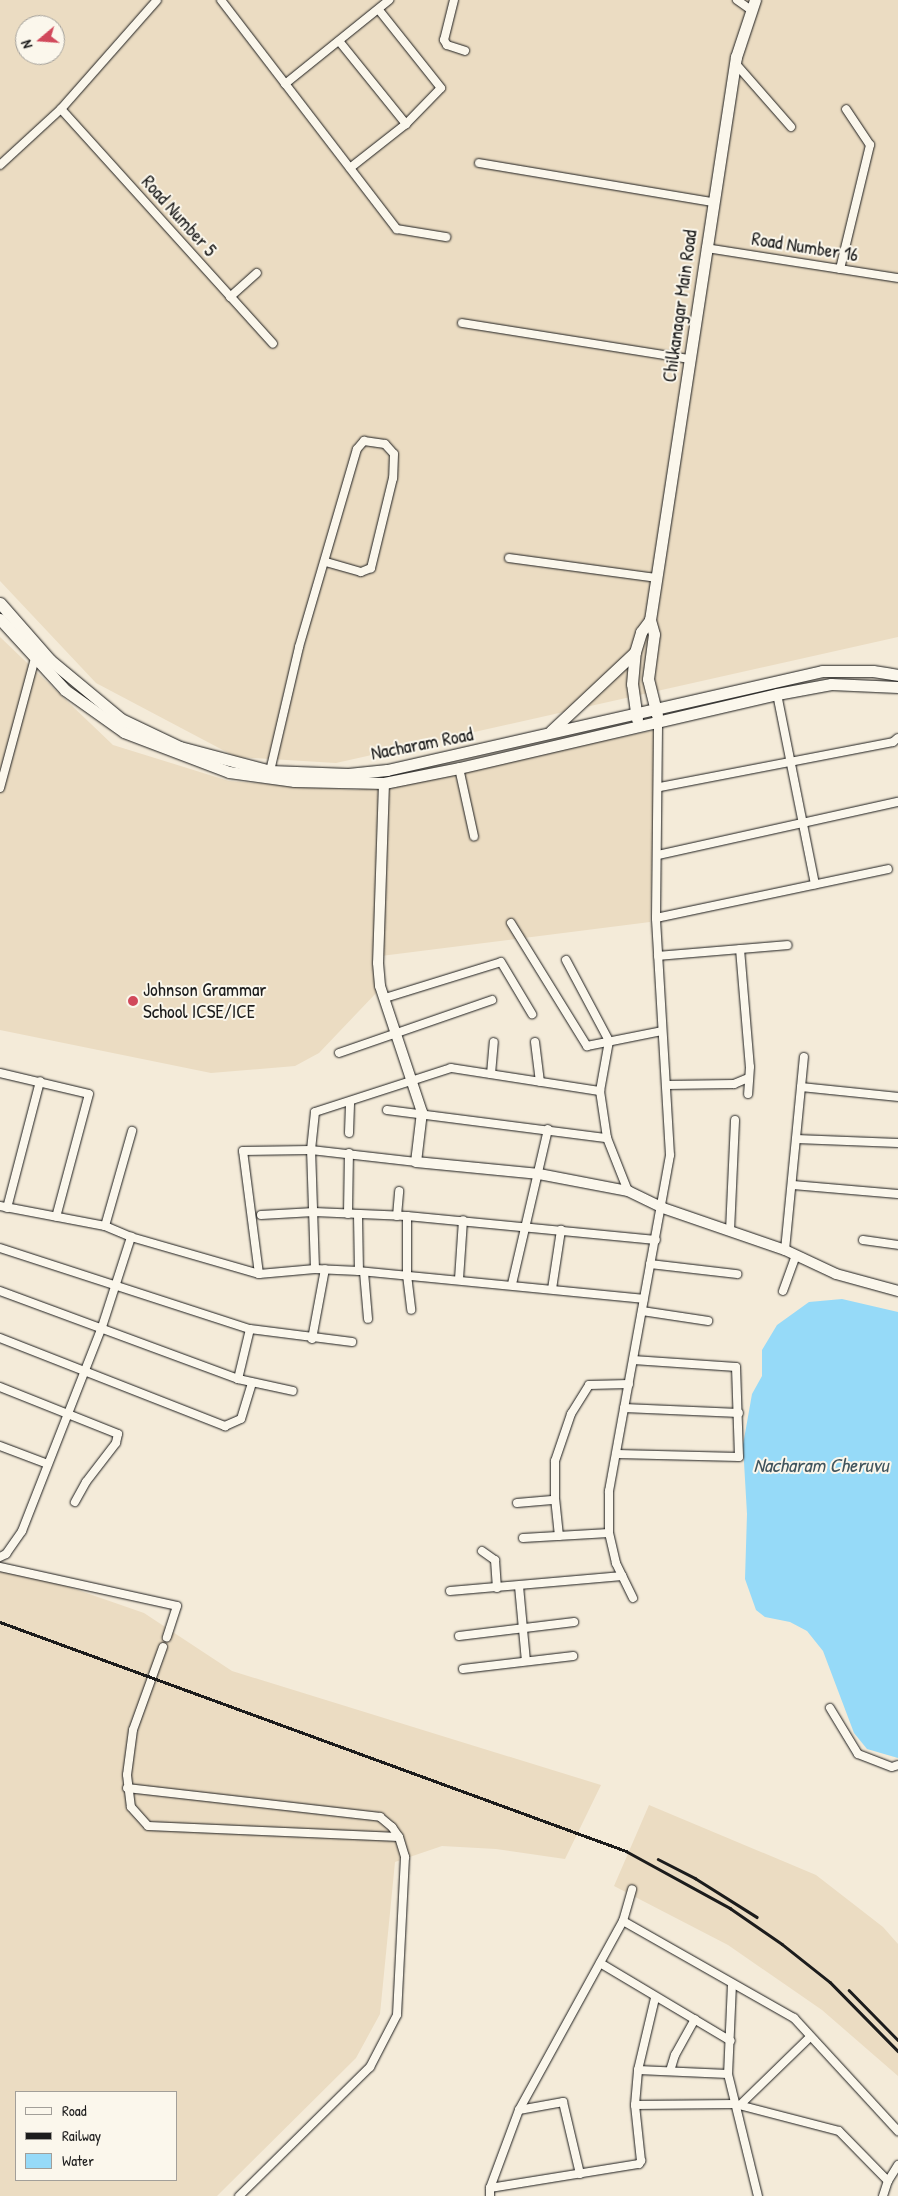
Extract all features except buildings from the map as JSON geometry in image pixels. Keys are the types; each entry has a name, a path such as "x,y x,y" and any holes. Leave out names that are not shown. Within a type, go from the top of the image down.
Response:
{"main road":[{"name":"Chilkanagar Main Road","path":"650,620 712,202 735,63 753,5"},
{"name":"Nacharam Road","path":"0,603 65,690 124,732 208,766 246,776 286,780 384,782 459,768 778,694 831,684 898,688"},
{"name":"Nacharam Road","path":"0,619 37,654 86,693 144,732 211,758 270,771 348,774 387,770 822,671 873,671 898,675"},
{"path":"638,726 632,684 635,652 641,632 650,620"},
{"path":"650,620 654,634 648,679 658,722"},
{"path":"549,732 635,652"}],"street":[{"path":"0,165 61,109 157,0"},
{"path":"221,0 397,229 446,238"},
{"path":"286,84 389,0"},
{"path":"454,0 444,40 447,44 465,51"},
{"path":"737,0 753,5"},
{"path":"350,168 406,124 441,88 379,10"},
{"path":"339,41 406,124"},
{"path":"735,63 791,128"},
{"name":"Road Number 5","path":"61,109 272,344"},
{"path":"840,269 870,145 846,109"},
{"path":"479,163 589,179 712,202"},
{"name":"Road Number 16","path":"706,248 898,278"},
{"path":"230,297 256,273"},
{"path":"462,323 690,359"},
{"path":"270,771 299,647 326,562 357,449 364,441 385,444 394,454 393,478 371,568 361,572 326,562"},
{"path":"508,558 656,578"},
{"path":"0,788 37,654"},
{"path":"778,694 801,825 815,884"},
{"path":"633,1598 616,1563 610,1533 609,1492 650,1264 663,1208 670,1155 656,918 660,787 658,722"},
{"path":"660,787 790,763 898,738"},
{"path":"459,768 474,836"},
{"path":"384,782 378,963 380,986 422,1112 416,1162"},
{"path":"658,855 801,825 898,802"},
{"path":"656,918 888,869"},
{"path":"511,924 587,1046 662,1032"},
{"path":"658,956 788,945"},
{"path":"740,949 750,1067 748,1094"},
{"path":"566,960 609,1041 600,1091 607,1138 628,1191"},
{"path":"385,998 501,962 532,1014"},
{"path":"340,1053 492,1000"},
{"path":"491,1074 494,1042"},
{"path":"535,1042 540,1082"},
{"path":"785,1250 793,1185 804,1057"},
{"path":"315,1269 311,1150 315,1112 412,1082 450,1068 600,1091"},
{"path":"0,1073 89,1094 56,1217"},
{"path":"666,1085 734,1084 748,1078"},
{"path":"40,1081 4,1207 105,1226 131,1237 259,1274 315,1269 362,1271 512,1284 644,1299"},
{"path":"800,1087 898,1097"},
{"path":"349,1133 350,1102"},
{"path":"387,1110 422,1112 607,1138"},
{"path":"730,1231 735,1120"},
{"path":"512,1284 548,1129"},
{"path":"105,1226 132,1131"},
{"path":"796,1139 898,1143"},
{"path":"259,1274 243,1152 311,1150 539,1174 628,1191 663,1208 785,1250 836,1274 898,1291"},
{"path":"348,1214 349,1153"},
{"path":"793,1185 898,1194"},
{"path":"397,1216 399,1191"},
{"path":"260,1216 314,1212 407,1216 656,1240"},
{"path":"358,1215 368,1319"},
{"path":"407,1216 407,1276 411,1310"},
{"path":"459,1279 463,1220"},
{"path":"552,1289 561,1230"},
{"path":"0,1558 6,1554 22,1531 83,1370 102,1327 131,1237"},
{"path":"863,1240 898,1245"},
{"path":"0,1248 117,1283 250,1329 352,1342"},
{"path":"783,1291 796,1256"},
{"path":"650,1264 737,1274"},
{"path":"312,1338 325,1269"},
{"path":"0,1291 102,1327 238,1379 293,1391"},
{"path":"642,1311 708,1321"},
{"path":"238,1379 250,1329"},
{"path":"0,1338 225,1426 241,1419 252,1383"},
{"path":"617,1454 739,1458 736,1366 633,1360"},
{"path":"559,1536 555,1500 555,1461 571,1414 588,1385 629,1384"},
{"path":"0,1387 68,1412 118,1434 119,1438 76,1502"},
{"path":"624,1408 739,1413"},
{"path":"0,1446 48,1464"},
{"path":"517,1503 555,1500"},
{"path":"523,1538 610,1533"},
{"path":"482,1551 495,1560 497,1588"},
{"path":"0,1567 178,1606 166,1637"},
{"path":"450,1591 622,1576"},
{"path":"519,1586 526,1661"},
{"path":"459,1636 574,1622"},
{"path":"163,1647 133,1730 127,1788 136,1815 153,1828 399,1838"},
{"path":"463,1668 573,1656"},
{"path":"830,1708 858,1754 892,1766 898,1765"},
{"path":"127,1788 380,1817 392,1826 399,1838 405,1857 397,2015 370,2067 239,2196"},
{"path":"490,2192 519,2110 623,1921 632,1889"},
{"path":"623,1921 794,2018 809,2038 898,2132"},
{"path":"600,1964 731,2041"},
{"path":"732,1984 731,2041 728,2074 737,2104 758,2196"},
{"path":"490,2192 639,2164 641,2160 635,2105 638,2070 655,1998"},
{"path":"670,2071 675,2055 695,2019"},
{"path":"737,2104 809,2038"},
{"path":"638,2070 728,2074"},
{"path":"519,2110 563,2102 580,2174"},
{"path":"635,2105 737,2104 839,2131 888,2181"},
{"path":"883,2196 888,2181 898,2165"}],"shaded area":[{"path":"0,0 898,0 898,637 336,763 236,757 96,683 0,581"},
{"path":"0,637 113,745 229,781 356,790 656,730 650,922 381,956 379,990 319,1053 295,1066 211,1073 0,1030"},
{"path":"0,1563 144,1613 232,1671 601,1785 565,1859 496,1849 442,1846 395,1862 380,2014 356,2058 217,2196 0,2196"},
{"path":"649,1805 816,1875 883,1927 898,1944 898,2076 822,2010 728,1945 614,1886"}],"water":[{"name":"Nacharam Cheruvu","path":"842,1299 898,1312 898,1758 867,1749 854,1733 823,1651 807,1631 790,1622 765,1617 756,1610 745,1579 747,1514 743,1445 752,1394 762,1376 762,1350 777,1325 809,1302"}],"railway":[{"path":"0,1622 626,1851 730,1908 782,1944 830,1982 898,2051"},
{"path":"658,1859 695,1878 757,1917"},
{"path":"849,1990 898,2040"}],"place":[{"name":"Johnson Grammar School ICSE/ICE","path":"133,1001"}]}
